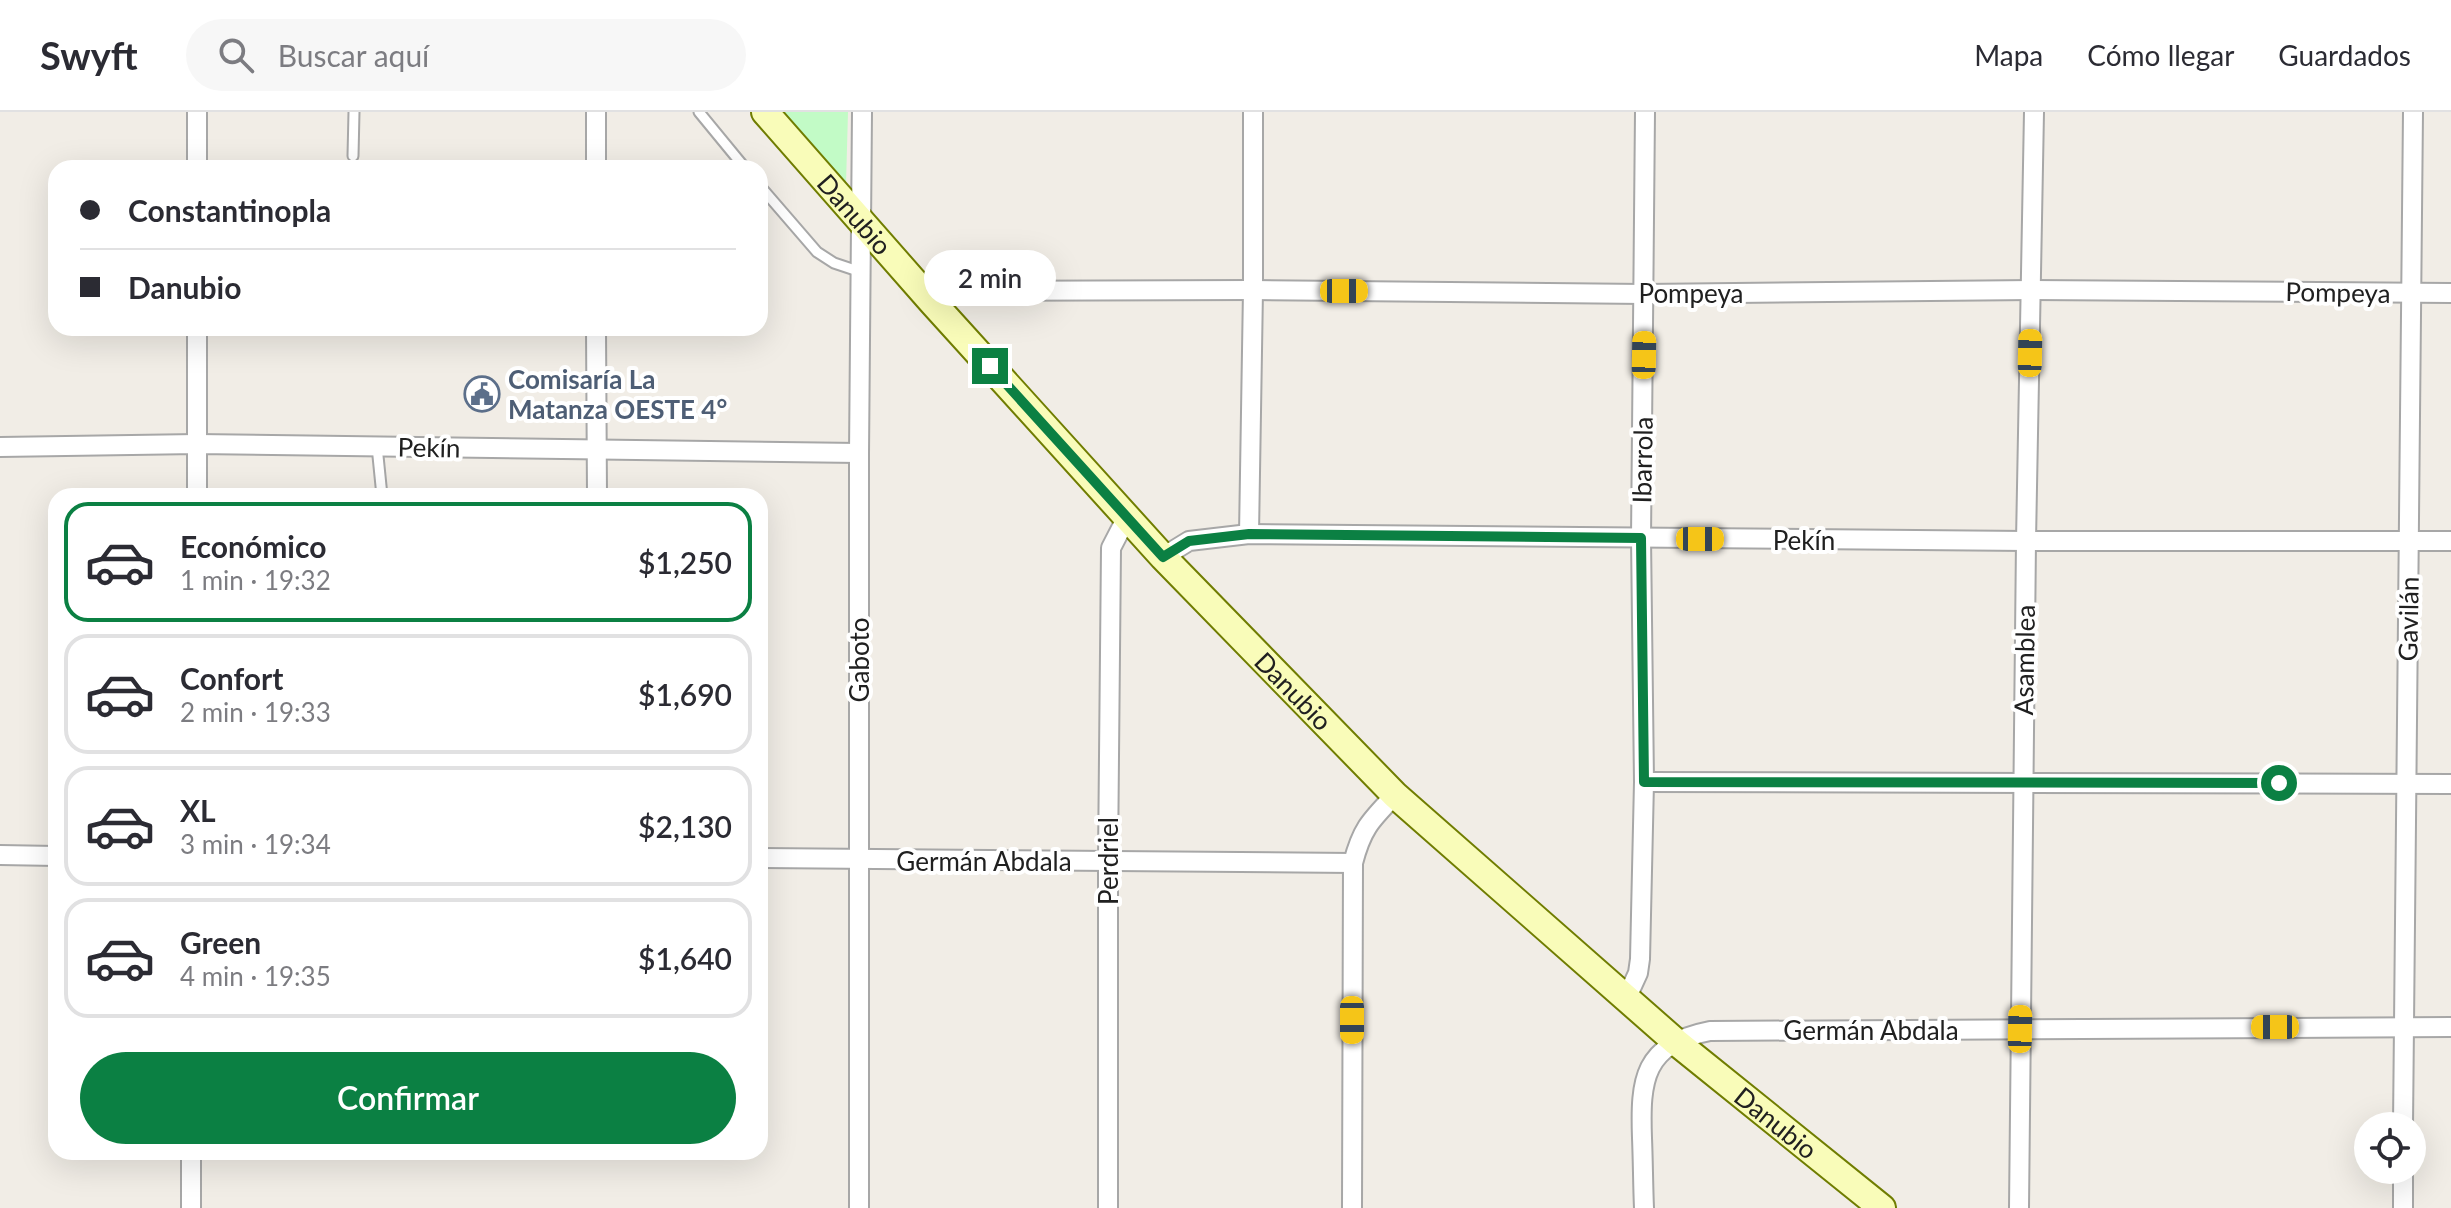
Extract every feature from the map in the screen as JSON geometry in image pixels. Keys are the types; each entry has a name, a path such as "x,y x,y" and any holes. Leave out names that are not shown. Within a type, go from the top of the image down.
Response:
{"street":[{"path":"197,112 197,160"},
{"path":"596,112 596,160"},
{"name":"Danubio","path":"765,112 1163,557 1395,795 1676,1042 1882,1208"},
{"name":"Gaboto","path":"859,1208 862,112"},
{"path":"1249,534 1253,112"},
{"name":"Ibarrola","path":"1627,997 1638,973 1640,959 1644,782 1641,538 1645,112"},
{"name":"Asamblea","path":"2019,1208 2034,112"},
{"name":"Gavilán","path":"2403,1112 2413,112"},
{"name":"Pompeya","path":"932,302 956,293 976,291 1644,294 2032,290 2451,293"},
{"path":"197,336 197,488"},
{"path":"596,336 597,488"},
{"name":"Pekín","path":"0,447 197,444 859,453"},
{"name":"Perdriel","path":"1108,1208 1111,548 1127,517"},
{"name":"Pekín","path":"1163,557 1189,541 1249,534 2026,541 2451,541"},
{"path":"1644,782 2451,784"},
{"path":"1352,1208 1353,863 1360,836 1395,795"},
{"path":"0,855 48,856"},
{"name":"Germán Abdala","path":"768,858 1353,863"},
{"name":"Germán Abdala","path":"1676,1042 1691,1034 1710,1031 2451,1027"},
{"path":"1644,1208 1641,1090 1657,1056 1676,1042"},
{"path":"191,1160 191,1208"},
{"path":"2403,1184 2403,1208"}],"lane":[{"path":"353,156 354,112"},
{"path":"699,112 738,160"},
{"path":"768,195 817,252 834,263 861,272"},
{"path":"377,446 381,488"}],"green space":[{"path":"783,112 848,112 846,184"}],"place":[{"name":"Comisaría La Matanza OESTE 4°","path":"482,394"}],"route":[{"path":"990,366 1163,557 1189,541 1249,534 1641,538 1644,782 2279,783"}]}
